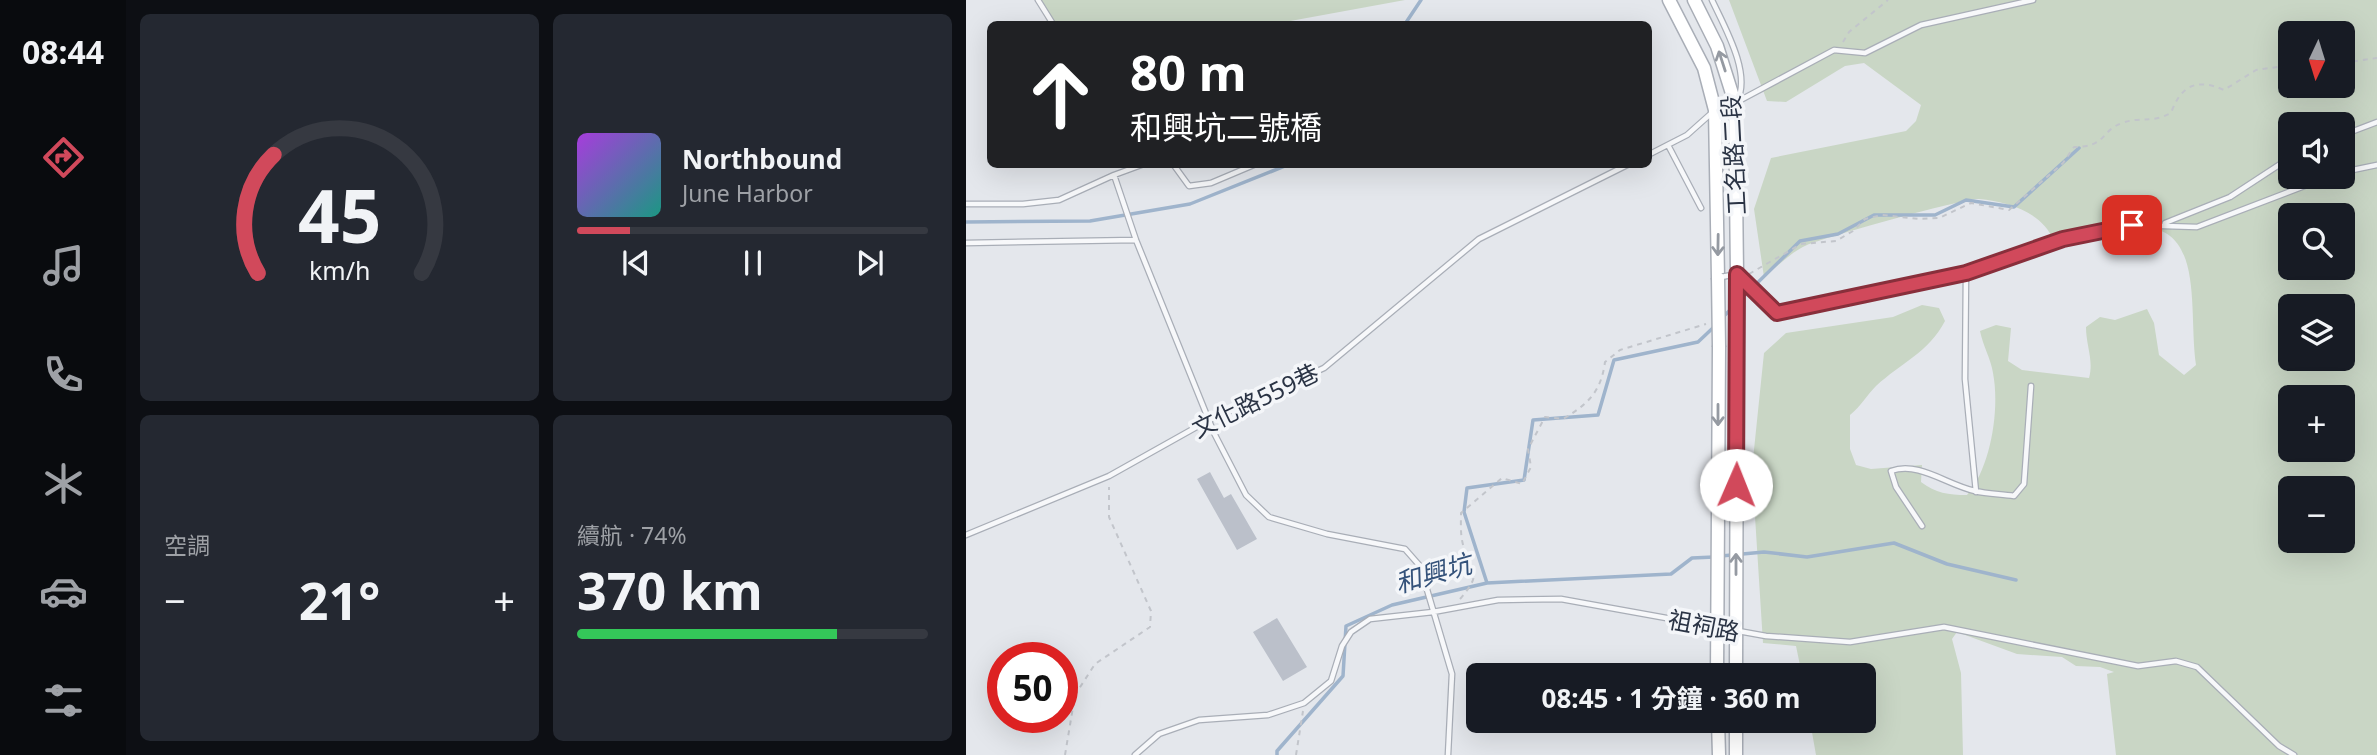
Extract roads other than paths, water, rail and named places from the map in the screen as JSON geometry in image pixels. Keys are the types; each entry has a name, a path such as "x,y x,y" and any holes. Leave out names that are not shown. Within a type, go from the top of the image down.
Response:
{"main road":[{"name":"工名路二段","path":"1669,0 1704,68 1715,110 1719,347 1717,629"},
{"name":"工名路二段","path":"1695,0 1717,46 1735,103 1741,275 1737,345 1735,633"},
{"path":"1717,629 1717,663"},
{"path":"1735,633 1735,663"},
{"path":"1718,733 1718,755"},
{"path":"1736,733 1736,755"}],"lane":[{"path":"1038,0 1051,21"},
{"path":"1712,0 1736,51 1741,92 1735,103"},
{"path":"1652,153 1688,135 1715,110 1735,103 1834,50 1865,53 1921,25 2033,0"},
{"path":"2355,130 2377,121"},
{"path":"1668,145 1701,208"},
{"path":"2355,170 2377,165"},
{"path":"2162,224 2230,197 2278,166"},
{"path":"966,204 1023,204 1059,200 1133,168"},
{"path":"1176,168 1189,186 1211,183 1247,168"},
{"name":"文化路559巷","path":"966,534 1109,477 1209,420 1324,368 1479,239 1621,168"},
{"path":"1114,175 1136,240 1209,420 1246,495 1269,517 1327,534 1405,549 1420,566 1452,674 1448,755"},
{"path":"1718,278 1741,275 1777,313 1966,273 2063,239 2132,225 2197,227 2297,189"},
{"path":"966,243 1136,240"},
{"path":"1966,273 1965,379 1976,492"},
{"path":"1922,526 1896,487 1891,471 1903,467 1918,469 1976,492 2014,496 2024,484 2031,386"},
{"name":"祖祠路","path":"1135,755 1159,734 1199,720 1268,715 1304,703 1331,681 1342,646 1351,632 1370,619 1433,612 1498,600 1561,599 1735,633 1850,642 1944,627 2138,666 2176,660 2197,667 2279,746 2294,755"}],"waterway":[{"path":"1407,21 1421,0"},
{"name":"和興坑","path":"1741,299 1800,241 1838,234 1874,215 1935,215 1966,200 2014,207 2079,148"},
{"path":"966,222 1090,221 1190,204 1280,168"},
{"name":"和興坑","path":"1721,319 1733,307"},
{"name":"和興坑","path":"1487,583 1464,512 1467,488 1524,480 1533,420 1598,415 1614,360 1698,342 1716,325"},
{"path":"1721,556 1764,552 1807,557 1894,543 1947,564 2016,580"},
{"name":"和興坑","path":"1277,755 1277,751 1343,676 1346,626 1392,605 1487,583 1671,574 1692,558 1714,557"}]}
